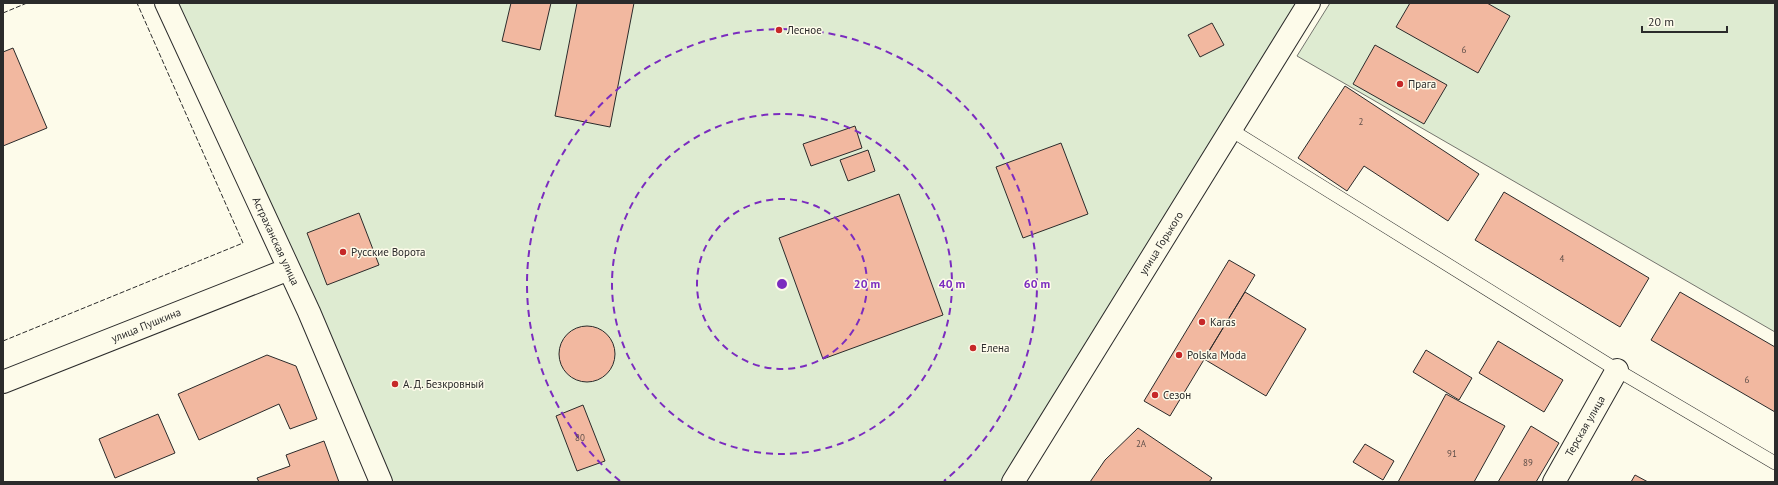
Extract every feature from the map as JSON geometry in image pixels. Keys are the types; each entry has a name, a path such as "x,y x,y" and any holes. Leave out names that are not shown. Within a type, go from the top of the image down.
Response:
{"street":[{"name":"Астраханская улица","path":"166,3 289,269 381,482"},
{"name":"улица Горького","path":"1013,482 1309,3"},
{"name":"улица Пушкина","path":"3,382 289,269"},
{"name":"Терская улица","path":"1554,482 1617,370"}],"lane":[{"path":"1231,130 1617,370 1775,463"}],"green space":[{"path":"166,3 1309,3 1013,482 381,482"},
{"path":"1330,3 1775,3 1775,332 1297,56"}],"building":[{"path":"511,3 551,3 540,50 502,41"},
{"path":"577,3 634,3 610,127 555,116"},
{"path":"1410,3 1487,3 1510,16 1478,73 1396,27"},
{"path":"1212,23 1224,45 1200,57 1188,35"},
{"name":"Прага","path":"1375,45 1447,85 1424,124 1353,84"},
{"path":"13,48 47,128 3,146 3,52"},
{"path":"1345,86 1479,174 1448,221 1364,166 1347,191 1298,158"},
{"path":"855,126 862,148 811,166 803,144"},
{"path":"1061,143 1088,214 1023,238 996,167"},
{"path":"868,150 875,171 848,181 840,160"},
{"path":"1504,192 1649,278 1620,327 1475,240"},
{"path":"899,194 943,315 823,359 779,238"},
{"path":"359,213 379,265 327,285 307,233"},
{"path":"1229,260 1255,275 1170,416 1144,401"},
{"path":"1245,292 1306,329 1266,396 1204,359"},
{"path":"1680,292 1775,347 1775,412 1651,340"},
{"path":"587,326 598,328 607,334 613,343 615,354 613,365 607,374 598,380 587,382 576,380 567,374 561,365 559,354 561,343 567,334 576,328"},
{"path":"1498,341 1563,380 1544,412 1479,373"},
{"path":"1426,350 1472,378 1459,400 1413,372"},
{"path":"267,355 296,366 317,419 290,429 279,404 199,440 178,394"},
{"path":"1446,394 1505,426 1474,482 1398,482"},
{"path":"583,405 605,461 577,471 556,416"},
{"path":"158,414 175,453 115,478 99,439"},
{"path":"1531,426 1559,443 1536,482 1498,482"},
{"path":"1138,428 1212,478 1209,482 1090,482 1105,460"},
{"path":"324,441 339,482 259,482 257,478 290,466 286,455"},
{"path":"1365,444 1394,461 1383,480 1353,462"},
{"path":"1635,475 1648,482 1631,482"}],"fence":[{"path":"3,13 27,3"},
{"path":"3,341 243,243 137,3"}],"place":[{"name":"Лесное","path":"779,30"},
{"name":"Прага","path":"1400,84"},
{"name":"Русские Ворота","path":"343,252"},
{"name":"Karas","path":"1202,322"},
{"name":"Елена","path":"973,348"},
{"name":"Polska Moda","path":"1179,355"},
{"name":"А. Д. Безкровный","path":"395,384"},
{"name":"Сезон","path":"1155,395"}]}
